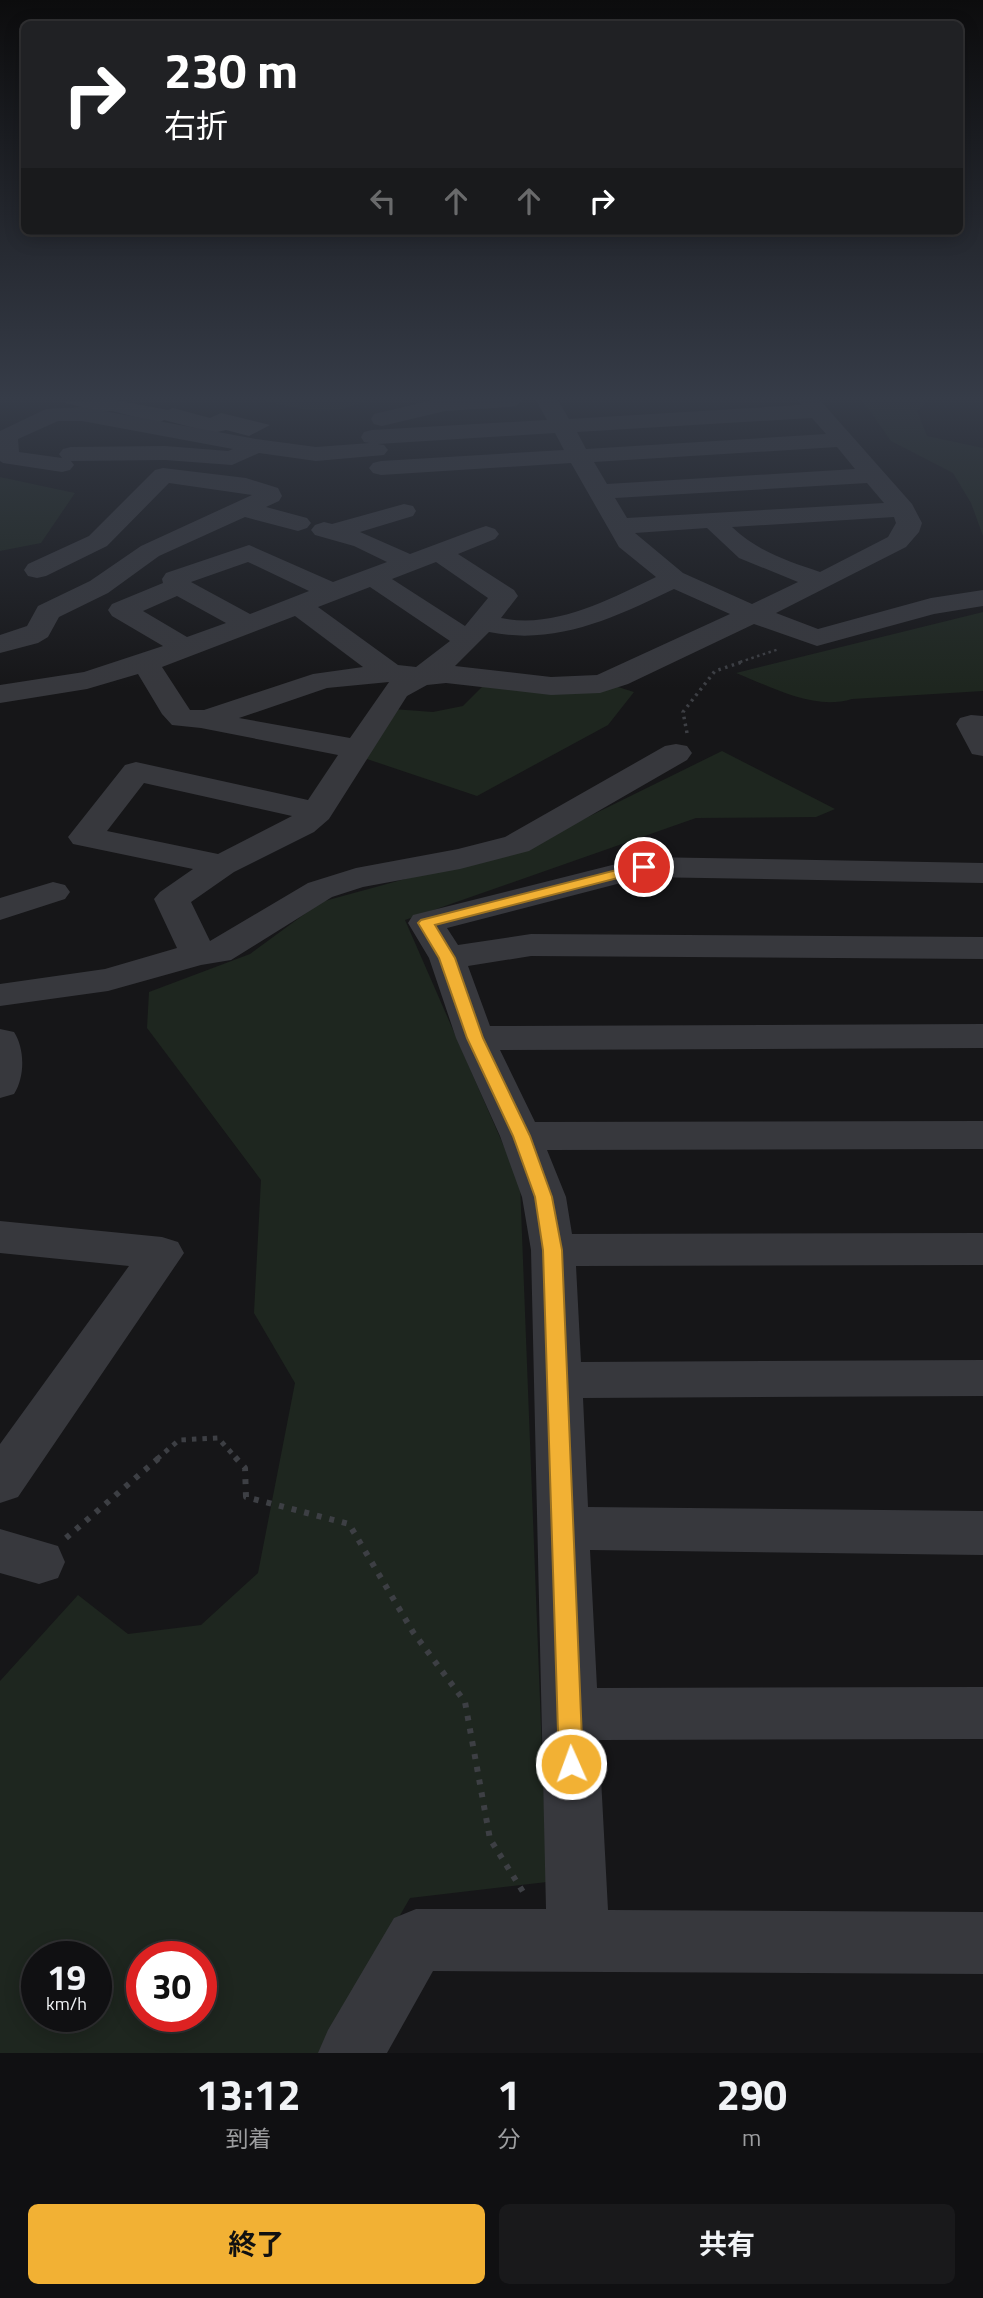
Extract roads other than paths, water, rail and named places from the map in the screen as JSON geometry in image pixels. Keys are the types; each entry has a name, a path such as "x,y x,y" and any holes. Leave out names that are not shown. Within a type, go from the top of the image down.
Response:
{"street":[{"path":"37,570 98,541 143,496"},
{"path":"0,644 29,637 38,631 48,612 99,587 150,551 270,496"},
{"path":"600,496 628,542 674,579 753,614 817,638 931,606 983,598"},
{"path":"145,663 177,714 183,719 207,719 323,680 390,673 424,676 446,674 551,686 600,684 671,655 897,542 906,532 909,523 903,509 891,496"},
{"path":"244,509 298,523"},
{"path":"618,526 903,509"},
{"path":"404,511 329,531 363,541 409,563"},
{"path":"713,520 726,538 744,551 770,564 822,581"},
{"path":"0,694 86,680 145,663 486,534"},
{"path":"98,541 150,551"},
{"path":"198,954 172,899 222,865 302,825 317,812 396,690 424,676 475,631 504,596 438,552"},
{"path":"248,624 178,586 175,579 249,553 332,592"},
{"path":"372,577 475,631 502,628 536,629 584,620 674,579"},
{"path":"178,586 122,610 185,648"},
{"path":"298,605 390,673"},
{"path":"207,719 214,723 359,749"},
{"path":"983,725 971,724 983,747"},
{"path":"0,995 108,980 198,954 218,952 320,890 356,878 460,859 517,844 676,753"},
{"path":"222,865 85,836 136,772 317,812"},
{"path":"565,1940 569,1714 553,1250 544,1197 521,1136 475,1038 447,958 426,923 644,867 983,873"},
{"path":"0,909 53,892"},
{"path":"447,958 531,945 983,948"},
{"path":"475,1038 983,1036"},
{"path":"0,1041 0,1085"},
{"path":"521,1136 983,1135"},
{"path":"0,1237 162,1253 0,1483"},
{"path":"553,1250 983,1248"},
{"path":"557,1380 983,1378"},
{"path":"563,1528 983,1532"},
{"path":"569,1714 983,1713"},
{"path":"351,2053 416,1940 983,1943"}]}
